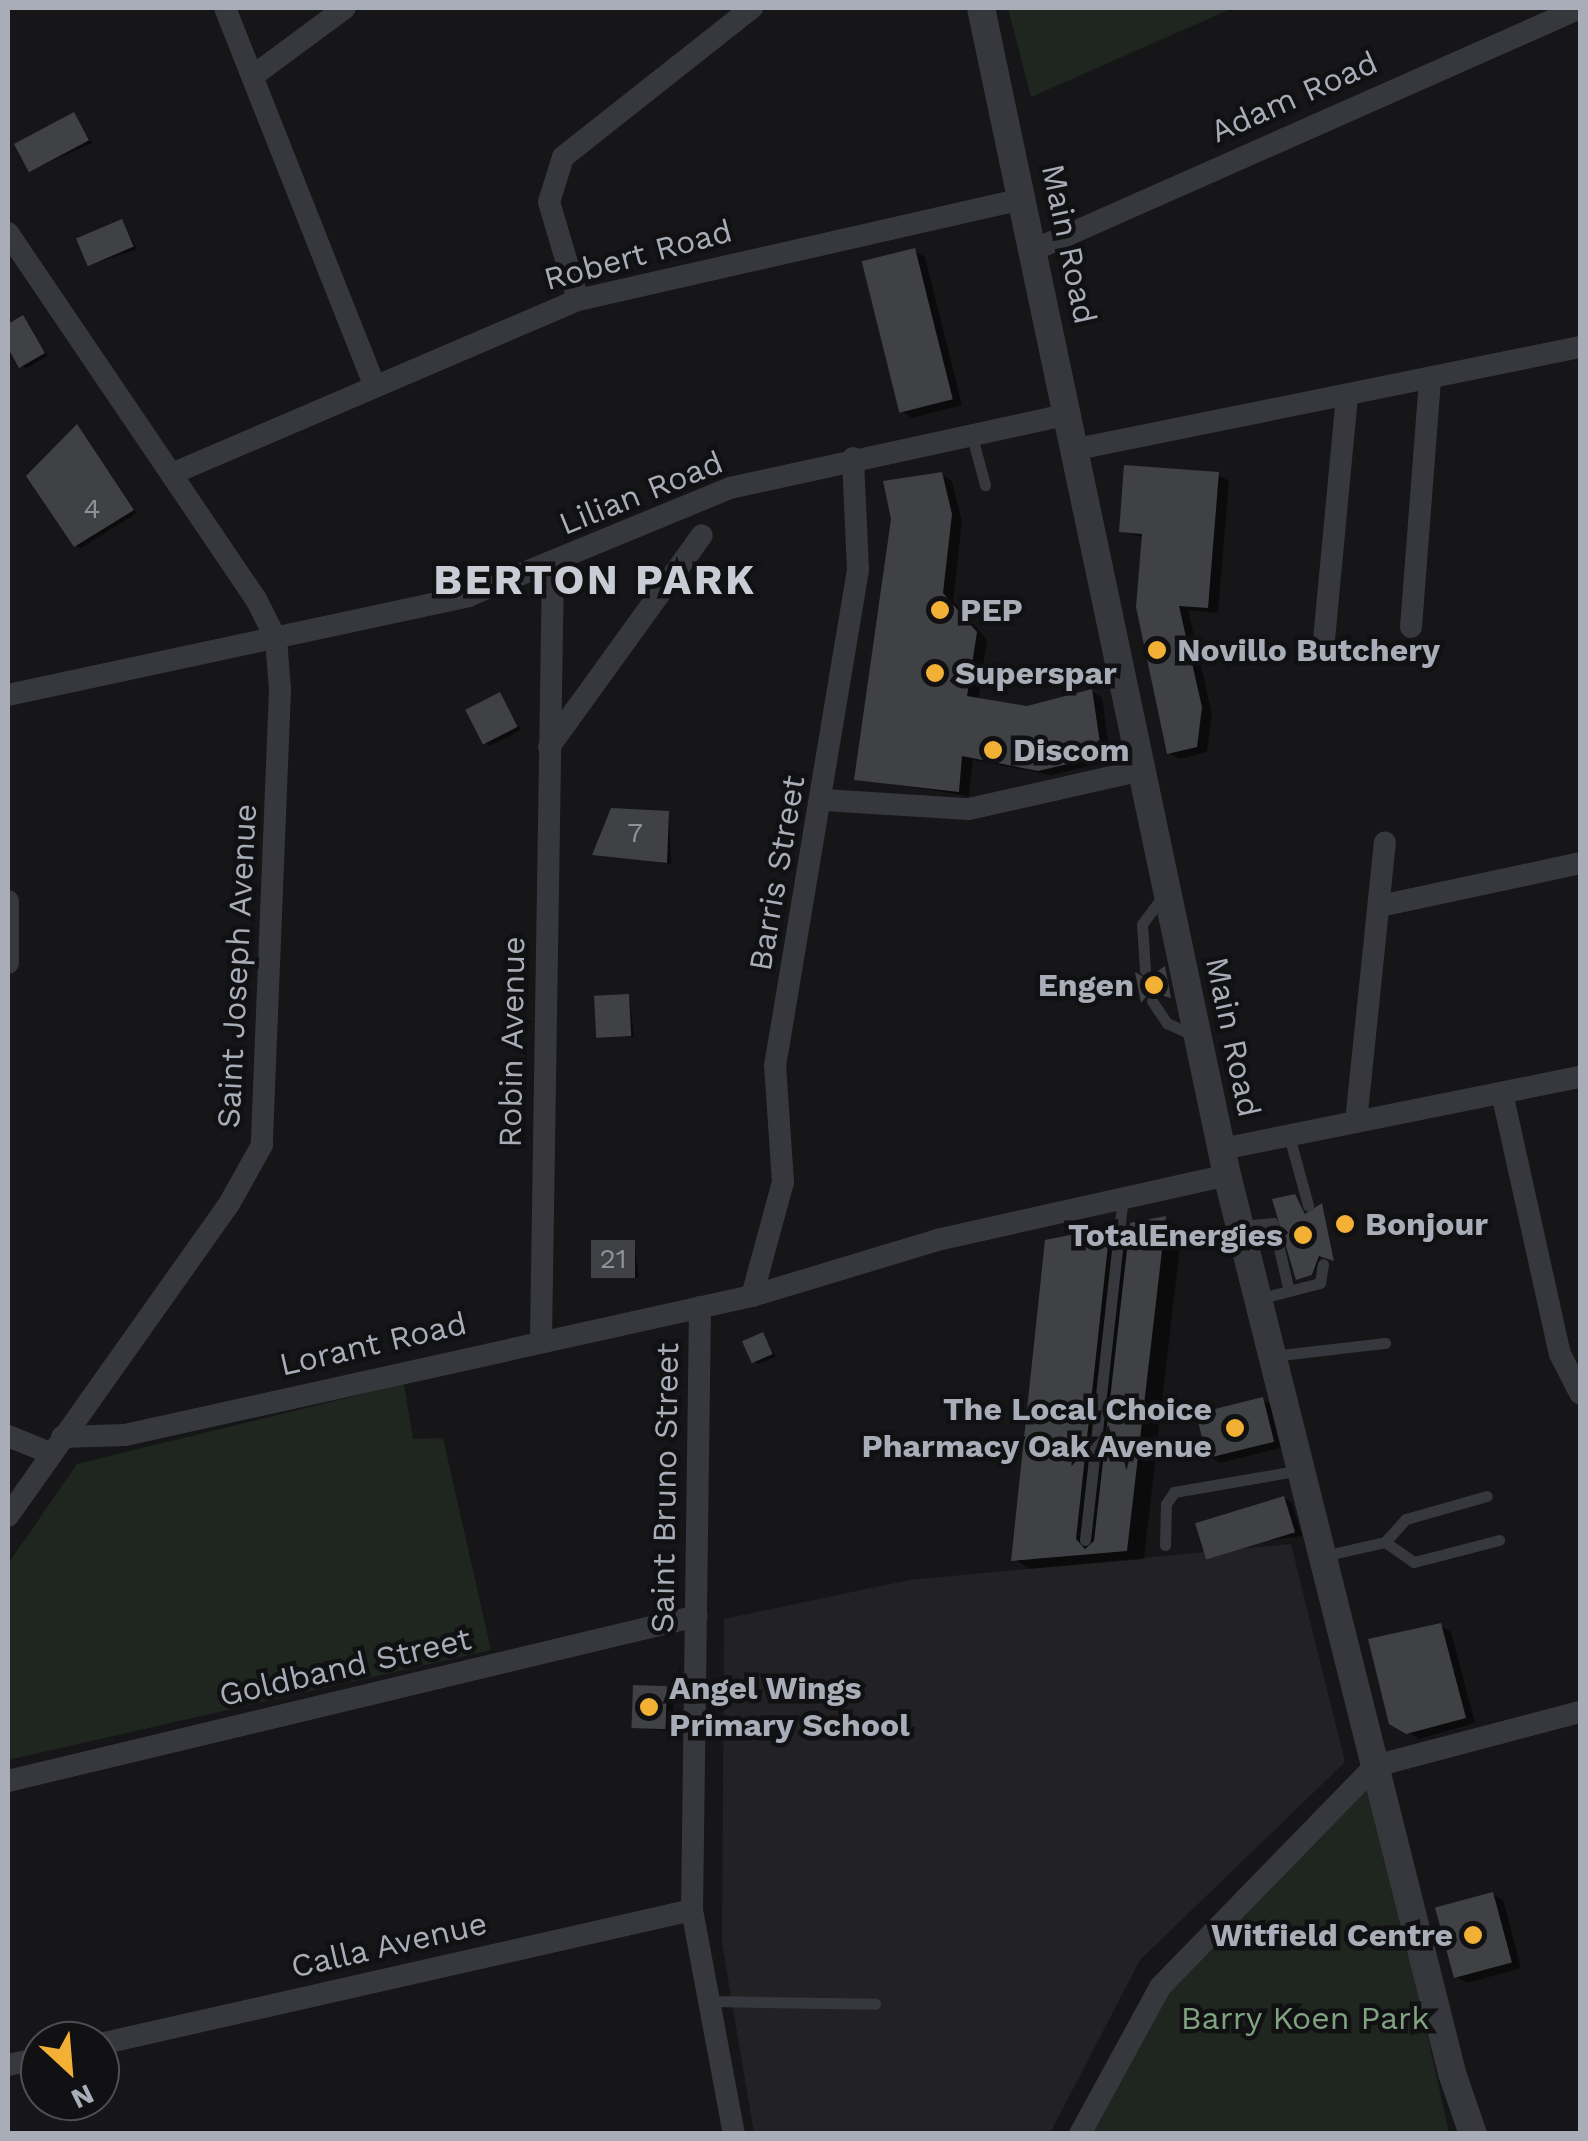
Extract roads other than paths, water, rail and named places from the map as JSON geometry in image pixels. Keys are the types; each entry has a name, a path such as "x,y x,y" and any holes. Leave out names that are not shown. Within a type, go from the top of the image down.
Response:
{"street":[{"path":"226,8 374,384"},
{"path":"252,76 346,8"},
{"path":"578,300 549,202 562,156 752,8"},
{"name":"Main Road","path":"981,8 1036,249 1138,770 1225,1162 1452,2073 1474,2134"},
{"name":"Adam Road","path":"1036,249 1580,8"},
{"name":"Robert Road","path":"174,473 374,384 578,300 1024,199"},
{"path":"8,233 174,473 276,639"},
{"path":"1077,448 1580,347"},
{"path":"1411,627 1430,378"},
{"path":"1323,650 1347,395"},
{"name":"Lilian Road","path":"8,695 468,596 553,564 705,496 853,458 1069,414"},
{"name":"Barris Street","path":"752,1296 783,1182 773,1080 824,800 858,570 853,458"},
{"path":"548,747 702,535"},
{"name":"Robin Avenue","path":"541,1338 553,564"},
{"name":"Saint Joseph Avenue","path":"8,1516 229,1204 262,1145 280,690 276,639"},
{"path":"824,800 969,809 1138,770"},
{"path":"1356,1122 1385,843"},
{"path":"1380,906 1580,862"},
{"path":"8,901 8,963"},
{"name":"Lorant Road","path":"8,1436 56,1445 125,1436 541,1338 752,1296 937,1240 1123,1198 1289,1136 1580,1077"},
{"path":"1502,1093 1560,1354 1580,1392"},
{"name":"Saint Bruno Street","path":"700,1307 692,1910 734,2134"},
{"name":"Goldband Street","path":"8,1780 697,1616"},
{"path":"1080,2134 1160,1987 1376,1766 1580,1712"},
{"name":"Calla Avenue","path":"120,2039 692,1910"},
{"name":"Main Road","path":"1452,2073 1460,2134"}],"lane":[{"path":"971,433 985,485"},
{"path":"1146,970 1142,924 1165,893"},
{"path":"1152,1001 1167,1023 1197,1036"},
{"path":"1289,1136 1308,1205"},
{"path":"1085,1540 1123,1198"},
{"path":"1240,1226 1274,1223 1289,1291"},
{"path":"1258,1298 1322,1281 1322,1264"},
{"path":"1272,1356 1385,1343"},
{"path":"1166,1545 1166,1504 1174,1492 1301,1470"},
{"path":"1323,1556 1385,1542 1406,1519 1487,1496"},
{"path":"1385,1542 1414,1562 1499,1540"},
{"path":"710,2001 875,2004"}],"place":[{"name":"PEP","path":"940,610"},
{"name":"Novillo Butchery","path":"1157,650"},
{"name":"Superspar","path":"935,673"},
{"name":"Discom","path":"993,750"},
{"name":"Engen","path":"1154,985"},
{"name":"Bonjour","path":"1345,1224"},
{"name":"TotalEnergies","path":"1303,1235"},
{"name":"The Local Choice Pharmacy Oak Avenue","path":"1235,1428"},
{"name":"Angel Wings Primary School","path":"649,1707"},
{"name":"Witfield Centre","path":"1473,1935"}],"district":[{"name":"BERTON PARK","path":"595,580"}],"park label":[{"name":"Barry Koen Park","path":"1305,2018"}]}
